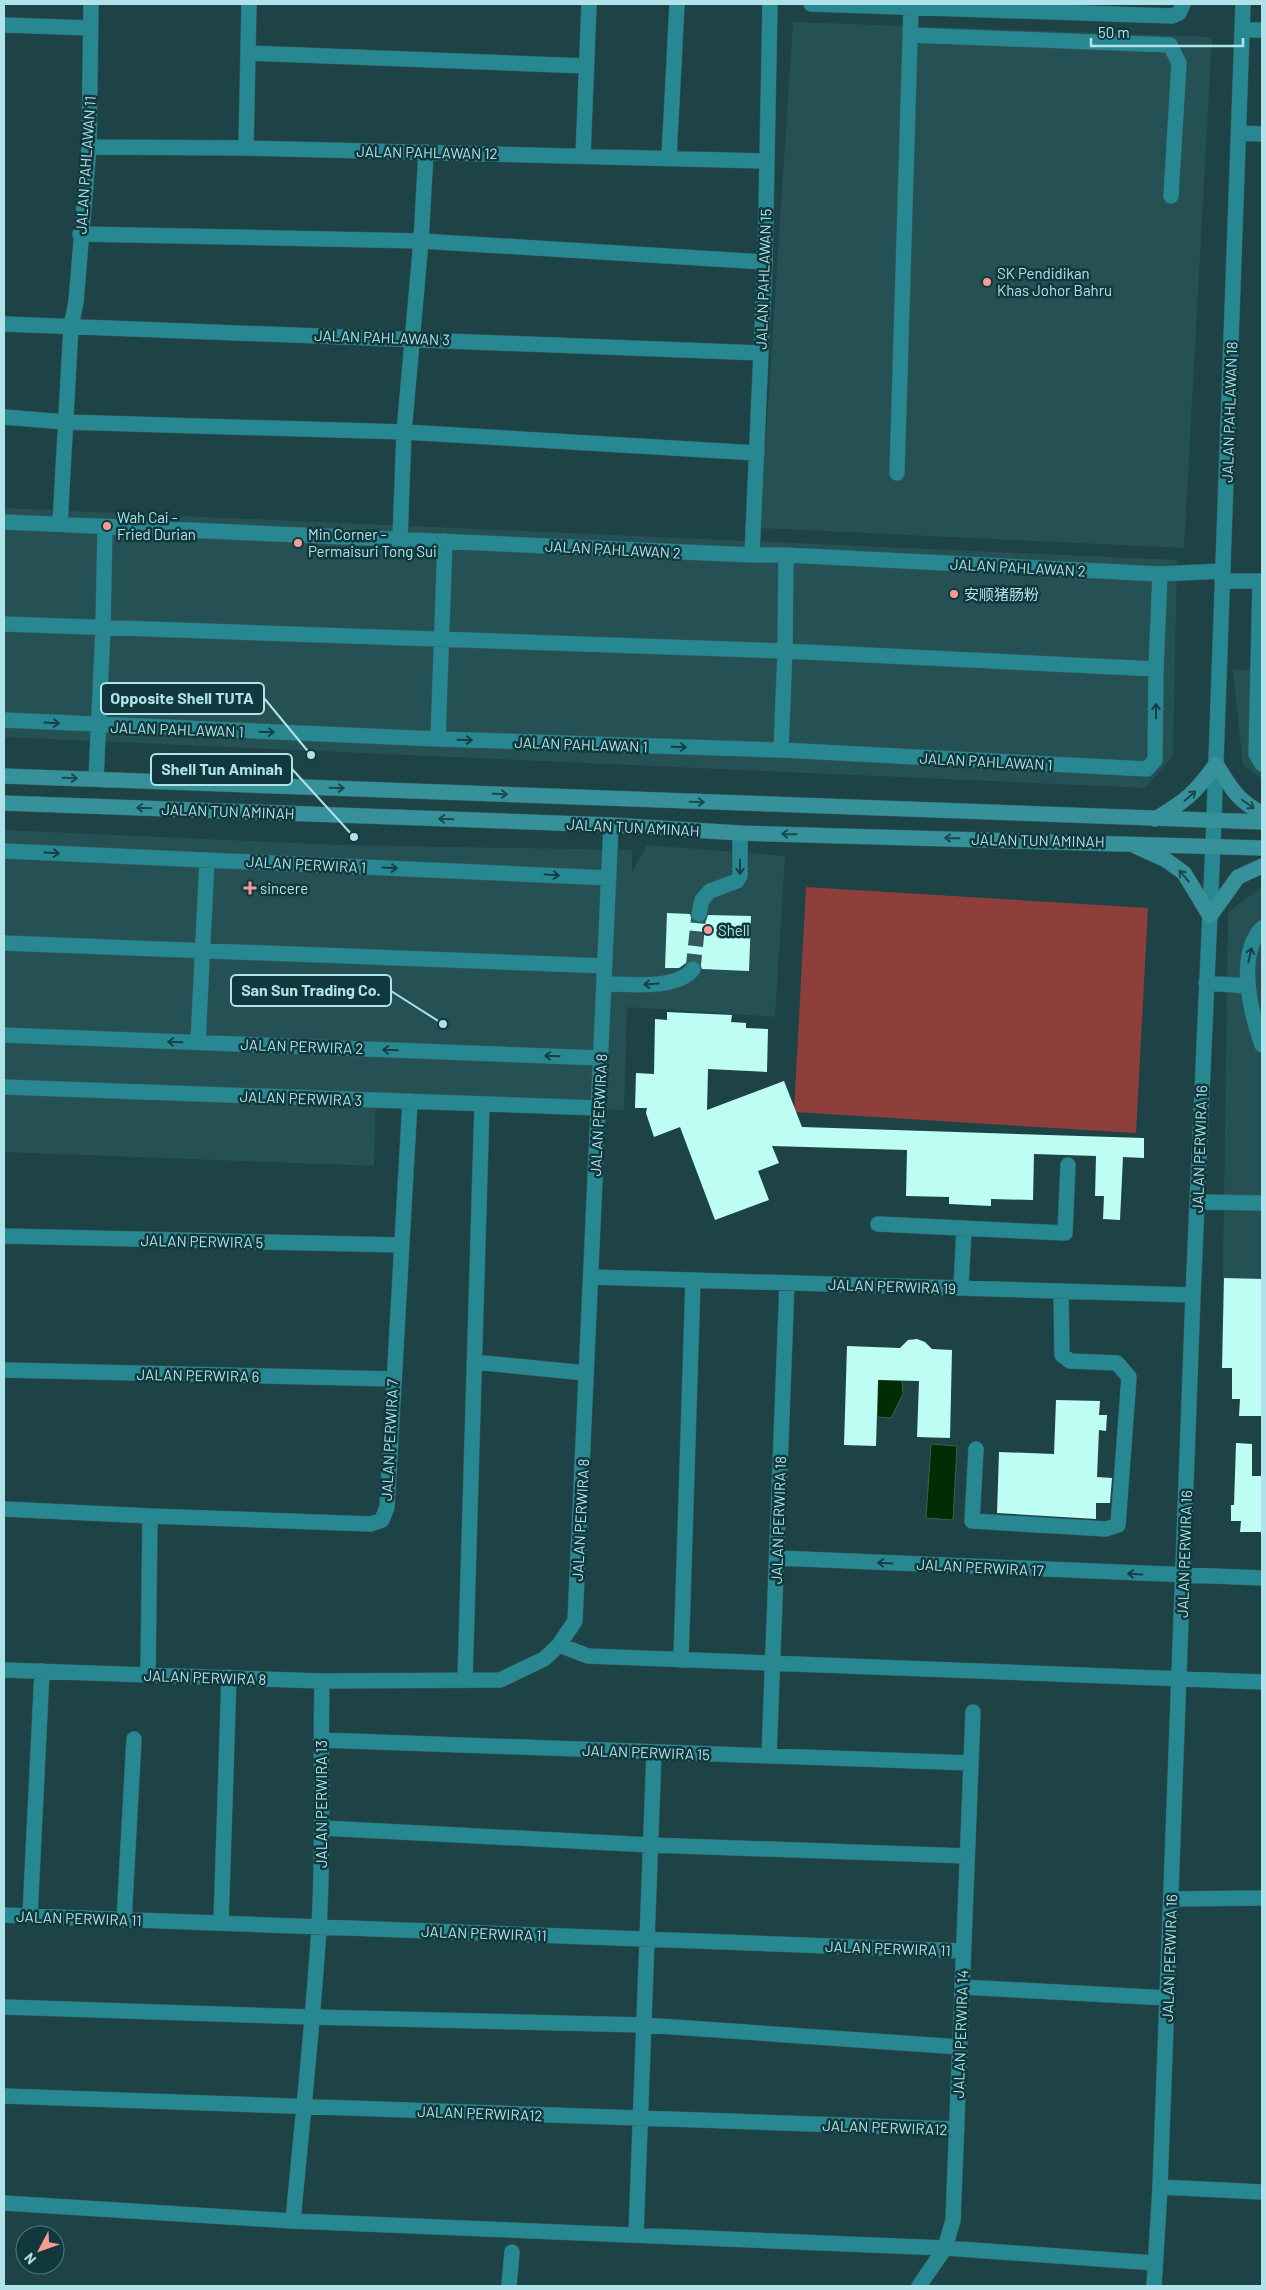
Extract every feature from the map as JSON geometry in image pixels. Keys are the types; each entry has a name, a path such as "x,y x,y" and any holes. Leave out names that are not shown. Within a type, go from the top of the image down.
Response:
{"main road":[{"path":"1156,819 1196,792 1216,764 1235,794 1248,806 1262,813"},
{"name":"JALAN TUN AMINAH","path":"4,776 1262,822"},
{"name":"JALAN TUN AMINAH","path":"4,803 611,825 740,833 1123,842 1262,848"},
{"path":"1123,842 1166,860 1184,873 1210,916 1238,877 1262,866"}],"street":[{"name":"JALAN PAHLAWAN 11","path":"60,524 71,326 76,302 80,234 89,147 91,4"},
{"path":"246,148 249,4"},
{"path":"583,156 589,4"},
{"path":"669,158 677,4"},
{"name":"JALAN PAHLAWAN 15","path":"752,555 765,262 765,161 770,4"},
{"path":"811,4 1074,8 1172,16 1179,13 1183,4"},
{"name":"JALAN PAHLAWAN 18","path":"1214,821 1240,133 1243,4"},
{"path":"897,473 911,7"},
{"path":"4,24 90,28"},
{"path":"1242,30 1262,30"},
{"path":"910,35 1170,45 1179,63 1171,196"},
{"path":"248,53 586,66"},
{"path":"1240,133 1262,134"},
{"name":"JALAN PAHLAWAN 12","path":"89,147 246,148 765,161"},
{"path":"400,539 404,432 421,241 426,152"},
{"path":"80,234 421,241 765,262"},
{"name":"JALAN PAHLAWAN 3","path":"4,324 412,338 760,353"},
{"path":"4,417 65,422 404,432 757,453"},
{"name":"JALAN PAHLAWAN 2","path":"4,522 786,555 1222,576 1261,581"},
{"path":"96,779 104,629 106,526"},
{"path":"438,739 444,540"},
{"path":"781,750 786,555"},
{"path":"4,624 104,629 785,651 1156,670 1160,574"},
{"path":"1261,581 1260,678 1256,754 1262,764"},
{"name":"JALAN PAHLAWAN 1","path":"4,720 98,726 781,750 1146,768 1155,760 1156,670"},
{"name":"JALAN PERWIRA 16","path":"1154,2286 1168,1998 1193,1296 1214,821"},
{"name":"JALAN PERWIRA 8","path":"4,1670 322,1681 500,1680 544,1659 559,1645 575,1621 611,825"},
{"path":"699,914 702,900 710,891 737,881 740,876 740,833"},
{"name":"JALAN PERWIRA 1","path":"4,851 609,878"},
{"path":"198,1042 207,860"},
{"path":"1262,928 1258,932 1252,948 1248,967 1248,986 1255,1025 1262,1045"},
{"path":"4,943 605,966"},
{"path":"604,984 668,982 689,975 693,969"},
{"path":"1206,983 1248,986"},
{"name":"JALAN PERWIRA 2","path":"4,1035 601,1058"},
{"name":"JALAN PERWIRA 3","path":"4,1087 599,1108"},
{"name":"JALAN PERWIRA 7","path":"4,1508 150,1516 370,1524 382,1520 386,1507 410,1102"},
{"path":"465,1680 482,1104"},
{"path":"878,1224 1065,1233 1068,1165"},
{"path":"1197,1202 1262,1203"},
{"path":"961,1288 964,1228"},
{"name":"JALAN PERWIRA 5","path":"4,1236 401,1245"},
{"name":"JALAN PERWIRA 19","path":"591,1277 1193,1296"},
{"path":"681,1660 693,1280"},
{"name":"JALAN PERWIRA 18","path":"770,1756 787,1283"},
{"path":"976,1449 972,1521 1106,1529 1118,1525 1129,1377 1117,1362 1070,1361 1062,1355 1061,1292"},
{"path":"474,1362 586,1373"},
{"name":"JALAN PERWIRA 6","path":"4,1370 393,1379"},
{"path":"148,1675 150,1516"},
{"name":"JALAN PERWIRA 17","path":"777,1558 1262,1578"},
{"path":"559,1645 588,1656 1262,1682"},
{"path":"30,1916 42,1671"},
{"path":"221,1923 229,1677"},
{"name":"JALAN PERWIRA 13","path":"292,2221 304,2107 319,1927 323,1828 320,1740 322,1681"},
{"name":"JALAN PERWIRA 14","path":"919,2286 945,2248 953,2220 973,1712"},
{"path":"124,1920 134,1739"},
{"name":"JALAN PERWIRA 15","path":"320,1740 971,1763"},
{"path":"636,2235 654,1752"},
{"path":"323,1828 651,1845 967,1856"},
{"path":"1171,1899 1262,1898"},
{"name":"JALAN PERWIRA 11","path":"4,1915 963,1951"},
{"path":"962,1988 1168,1998"},
{"path":"4,2007 311,2017 644,2024 960,2047"},
{"name":"JALAN PERWIRA12","path":"4,2096 957,2129"},
{"path":"1160,2187 1262,2192"},
{"path":"4,2203 292,2221 945,2248 1155,2263"},
{"path":"509,2286 512,2252"}],"shaded area":[{"name":"SK Pendidikan Khas Johor Bahru","path":"793,22 1212,37 1184,548 760,528"},
{"path":"4,508 1177,560 1173,756 1145,788 4,737"},
{"path":"1233,670 1262,671 1262,779 1243,765"},
{"path":"4,830 341,845 632,850 632,872 647,845 785,856 775,1017 627,1007 624,1110 376,1101 374,1166 4,1152"},
{"path":"806,887 1148,908 1136,1133 794,1112"},
{"path":"1262,887 1262,1347 1222,1345 1228,912"},
{"path":"878,1379 902,1380 903,1394 891,1418 877,1417"},
{"path":"931,1444 957,1446 953,1520 926,1518"}],"building":[{"path":"667,913 690,914 692,921 698,923 706,921 708,915 751,916 749,971 702,969 700,963 695,960 690,960 679,968 665,968"},
{"path":"667,1012 732,1015 731,1022 746,1023 746,1028 768,1029 767,1072 708,1069 707,1110 784,1081 802,1127 1144,1138 1144,1158 1123,1157 1120,1220 1103,1219 1104,1196 1095,1196 1096,1156 1034,1154 1033,1200 991,1199 991,1206 949,1204 949,1197 906,1196 907,1150 772,1146 779,1163 758,1171 769,1200 715,1220 680,1127 654,1137 646,1113 647,1108 635,1108 636,1073 654,1074 655,1019 667,1020"},
{"path":"1224,1278 1262,1279 1262,1416 1239,1416 1240,1399 1232,1399 1232,1368 1222,1368"},
{"path":"917,1339 925,1342 932,1349 952,1350 950,1438 917,1437 919,1381 878,1380 876,1446 844,1445 847,1346 900,1348 908,1340"},
{"path":"1056,1400 1100,1401 1099,1415 1107,1415 1106,1431 1099,1430 1097,1477 1112,1478 1110,1503 1096,1503 1096,1519 997,1513 999,1452 1054,1454"},
{"path":"1236,1443 1252,1444 1252,1476 1262,1476 1262,1532 1240,1532 1241,1521 1231,1521 1231,1505 1234,1505"}],"tunnel":[{"path":"693,969 699,914"}],"place":[{"name":"SK Pendidikan Khas Johor Bahru","path":"987,282"},
{"name":"Wah Cai - Fried Durian","path":"107,526"},
{"name":"Min Corner - Permaisuri Tong Sui","path":"298,543"},
{"name":"安顺猪肠粉","path":"954,594"},
{"name":"Opposite Shell TUTA","path":"311,755"},
{"name":"Shell Tun Aminah","path":"354,837"},
{"name":"sincere","path":"250,888"},
{"name":"Shell","path":"708,930"},
{"name":"San Sun Trading Co.","path":"443,1024"}]}
